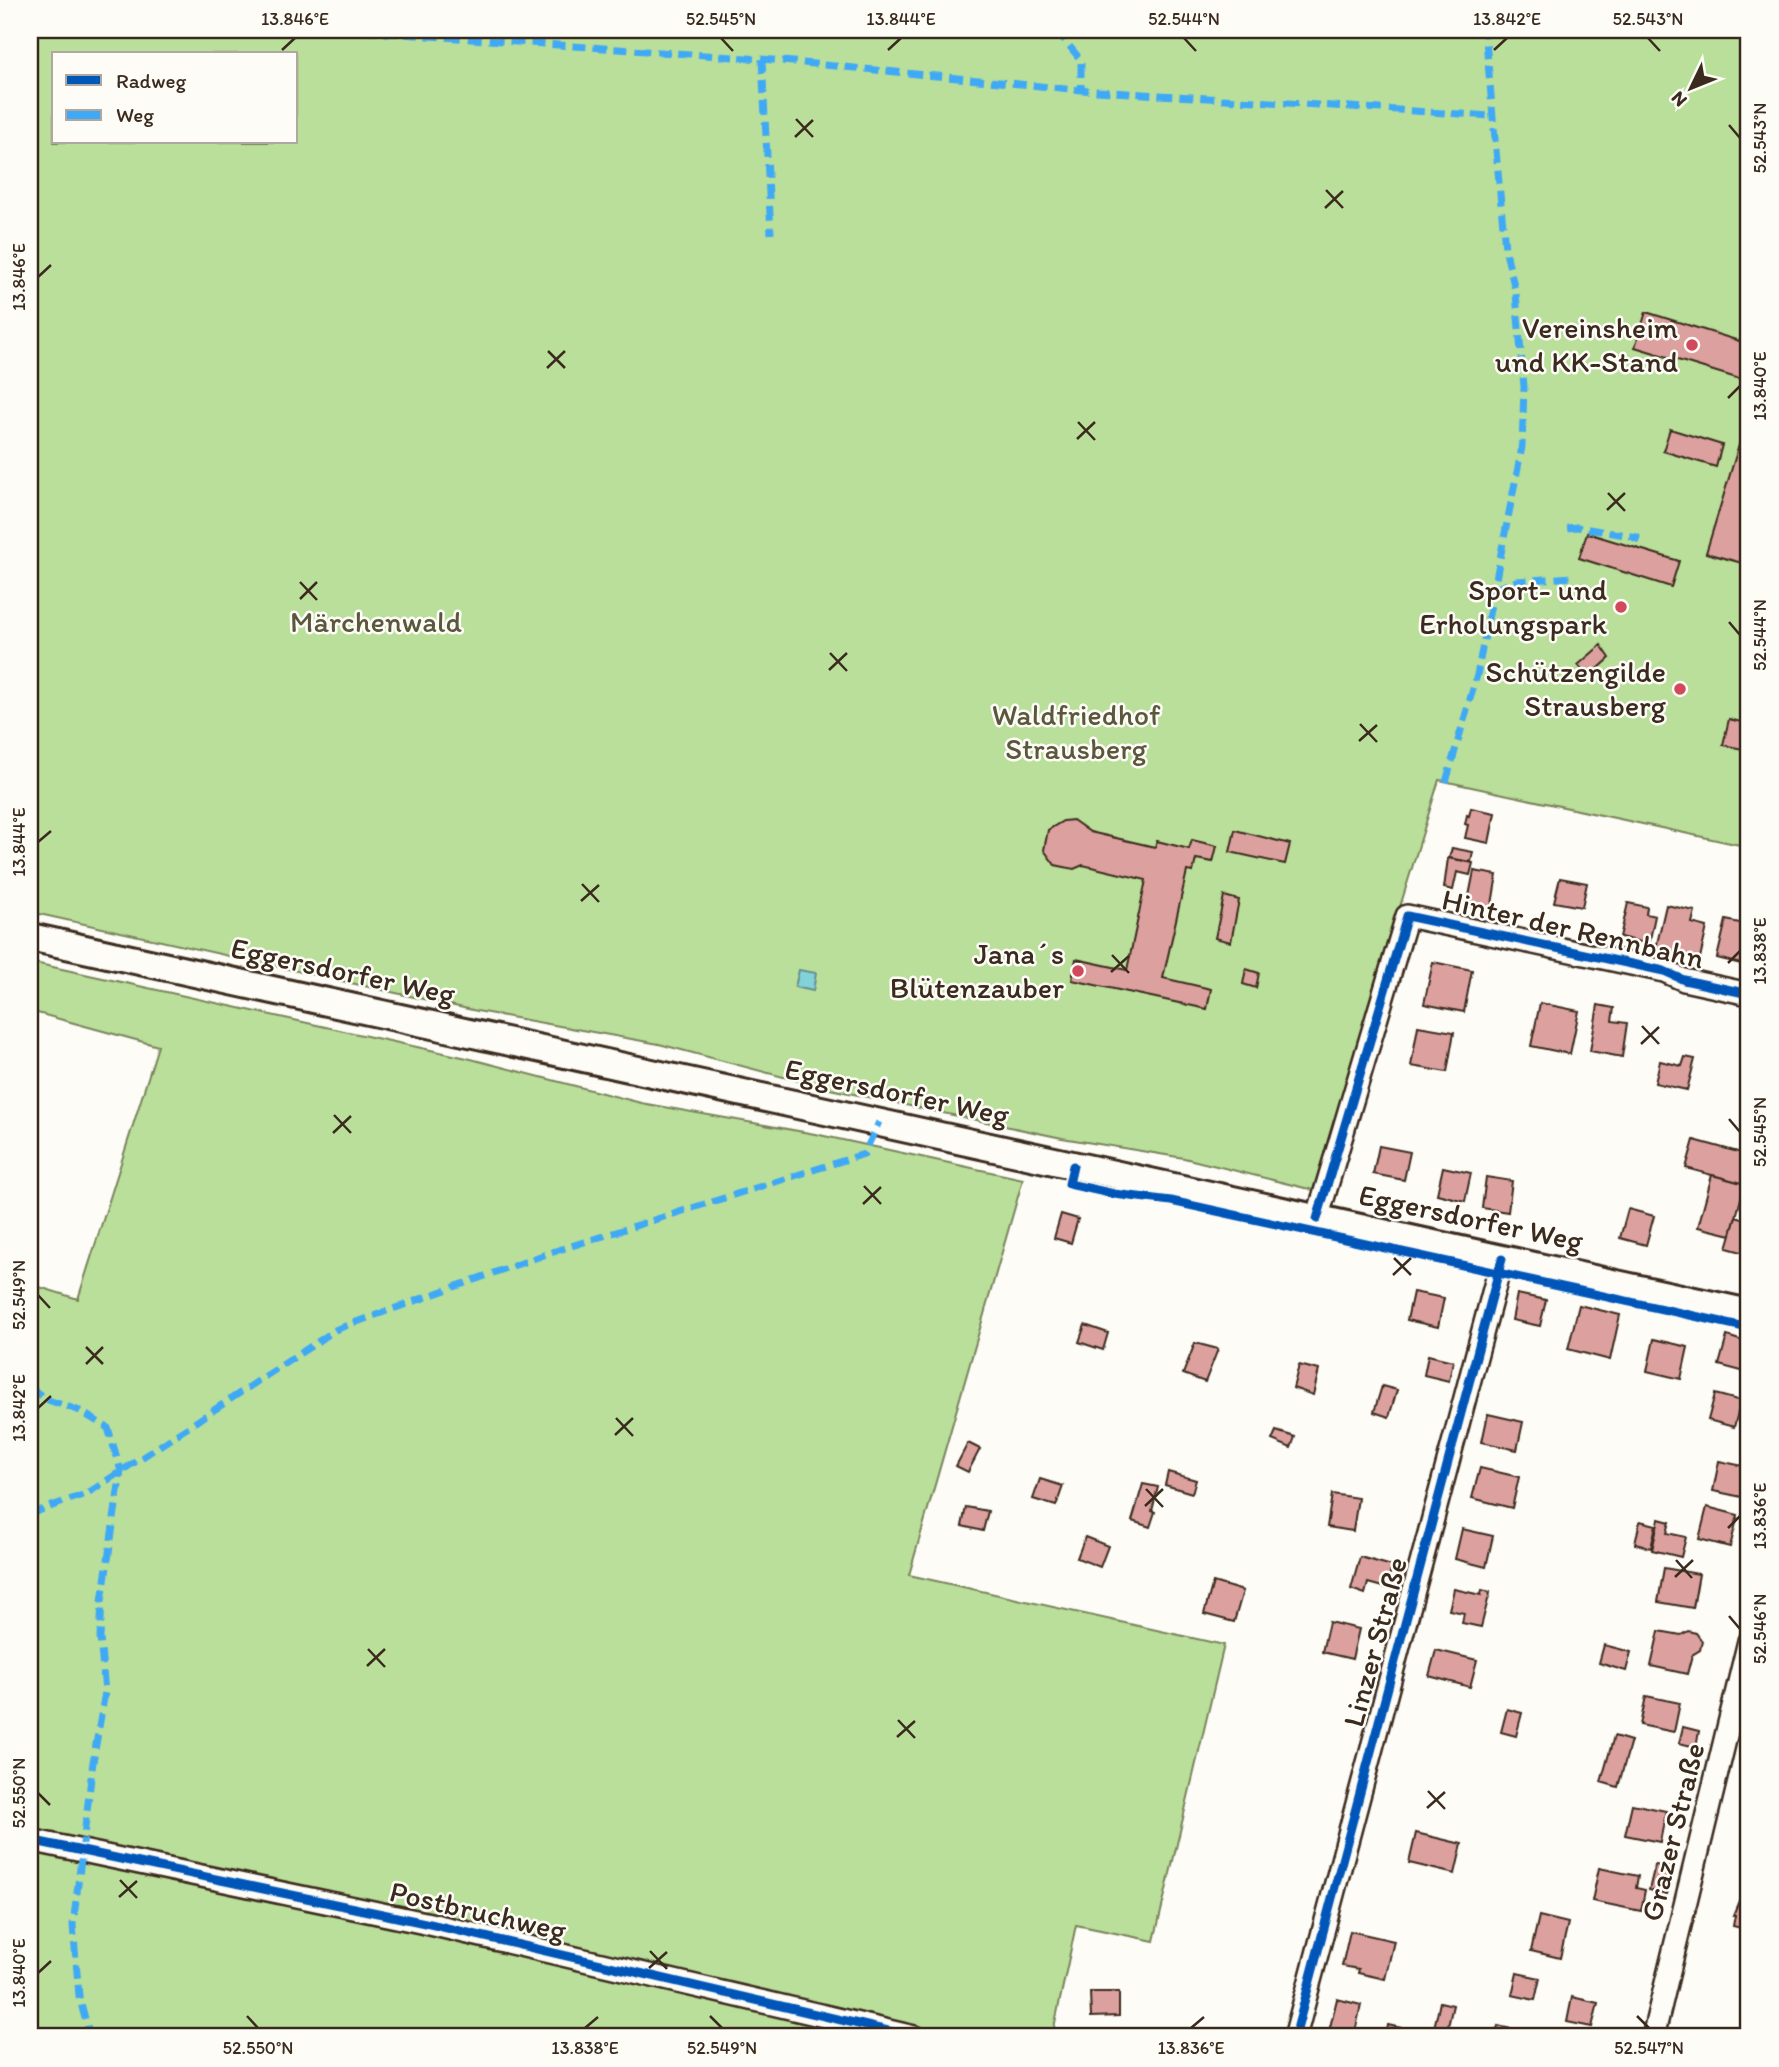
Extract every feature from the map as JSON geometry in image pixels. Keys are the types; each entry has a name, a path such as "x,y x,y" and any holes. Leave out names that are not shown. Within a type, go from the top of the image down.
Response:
{"main road":[{"name":"Eggersdorfer Weg","path":"30,937 1749,1313"}],"street":[{"name":"Hinter der Rennbahn","path":"1317,1219 1407,916 1664,971 1684,980 1749,994"},
{"name":"Linzer Straße","path":"1295,2037 1502,1259"},
{"name":"Grazer Straße","path":"1653,2037 1749,1641"},
{"name":"Postbruchweg","path":"30,1840 430,1924 914,2037"}],"green space":[{"path":"30,30 1749,30 1749,847 1439,780 1313,1190 1184,1158 1062,1138 825,1088 659,1044 477,1011 30,912"},
{"path":"30,962 467,1058 641,1103 815,1134 1023,1179 909,1575 1224,1645 1154,1941 1076,1925 1052,2037 30,2037 30,1284 78,1299 158,1046 30,1011"}],"water":[{"path":"799,970 816,973 813,991 795,987"}],"building":[{"name":"Vereinsheim und KK-Stand","path":"1646,312 1749,344 1749,358 1743,380 1635,347"},
{"path":"1670,429 1722,445 1716,467 1663,451"},
{"path":"1742,435 1749,438 1749,541 1742,563 1706,553"},
{"path":"1587,533 1679,561 1671,587 1579,558"},
{"path":"1601,645 1610,658 1589,677 1578,665"},
{"path":"1729,719 1749,724 1748,750 1723,745"},
{"path":"1471,808 1495,813 1489,843 1465,838 1468,825 1465,824"},
{"path":"1073,820 1090,832 1155,847 1157,841 1189,849 1192,840 1217,846 1213,862 1196,859 1193,872 1187,871 1163,978 1211,989 1207,1009 1072,980 1076,959 1127,970 1146,880 1083,865 1074,869 1055,865 1044,850 1048,830 1063,821"},
{"path":"1235,830 1290,844 1285,864 1230,852"},
{"path":"1452,848 1473,852 1471,862 1449,858"},
{"path":"1448,858 1473,863 1470,875 1457,872 1453,890 1444,888"},
{"path":"1474,871 1497,875 1491,910 1467,906"},
{"path":"1560,878 1587,883 1582,907 1554,902"},
{"path":"1224,896 1239,900 1231,942 1215,938"},
{"path":"1628,903 1647,907 1646,914 1655,916 1649,944 1620,937"},
{"path":"1666,905 1695,911 1692,923 1707,927 1700,958 1656,948"},
{"path":"1726,920 1749,925 1749,966 1717,958"},
{"path":"1433,962 1472,970 1464,1012 1424,1004"},
{"path":"1246,969 1259,973 1256,988 1243,984"},
{"path":"1540,1003 1579,1011 1570,1054 1531,1046"},
{"path":"1598,1005 1614,1008 1612,1021 1627,1023 1622,1057 1590,1051"},
{"path":"1418,1026 1454,1032 1447,1072 1411,1066"},
{"path":"1685,1057 1695,1059 1687,1090 1655,1083 1660,1061 1682,1066"},
{"path":"1694,1140 1749,1155 1745,1184 1686,1168"},
{"path":"1379,1146 1410,1152 1404,1180 1373,1174"},
{"path":"1443,1167 1471,1173 1465,1201 1437,1194"},
{"path":"1712,1175 1745,1184 1731,1235 1698,1227"},
{"path":"1486,1177 1512,1181 1508,1212 1482,1208"},
{"path":"1628,1209 1654,1216 1646,1245 1620,1238"},
{"path":"1061,1214 1078,1219 1071,1243 1054,1238"},
{"path":"1736,1217 1749,1221 1749,1254 1727,1248"},
{"path":"1413,1292 1444,1298 1438,1327 1407,1320"},
{"path":"1517,1294 1546,1300 1540,1326 1512,1320"},
{"path":"1579,1305 1620,1315 1610,1360 1568,1349"},
{"path":"1085,1325 1108,1333 1103,1350 1079,1342"},
{"path":"1727,1336 1749,1343 1749,1373 1719,1365"},
{"path":"1654,1339 1688,1347 1681,1379 1647,1371"},
{"path":"1195,1343 1218,1349 1205,1382 1183,1374"},
{"path":"1428,1355 1453,1361 1449,1381 1424,1375"},
{"path":"1299,1365 1319,1370 1313,1395 1293,1388"},
{"path":"1382,1386 1397,1390 1389,1417 1374,1412"},
{"path":"1715,1394 1741,1401 1734,1427 1708,1420"},
{"path":"1488,1414 1523,1422 1517,1450 1482,1442"},
{"path":"1276,1431 1295,1437 1291,1448 1272,1440"},
{"path":"968,1443 980,1449 968,1472 956,1466"},
{"path":"1719,1461 1748,1467 1742,1497 1713,1491"},
{"path":"1480,1468 1519,1477 1512,1508 1472,1498"},
{"path":"1168,1472 1196,1480 1192,1493 1165,1485"},
{"path":"1040,1479 1063,1486 1056,1506 1033,1499"},
{"path":"1143,1484 1158,1487 1150,1527 1132,1521"},
{"path":"1332,1494 1358,1498 1353,1531 1327,1527"},
{"path":"966,1507 988,1511 983,1531 962,1526"},
{"path":"1707,1507 1738,1515 1730,1547 1699,1539"},
{"path":"1659,1519 1670,1522 1667,1533 1686,1537 1681,1557 1652,1550"},
{"path":"1640,1521 1656,1525 1651,1548 1635,1544"},
{"path":"1462,1529 1493,1536 1486,1567 1455,1559"},
{"path":"1085,1537 1108,1546 1100,1567 1077,1558"},
{"path":"1360,1557 1392,1566 1386,1588 1368,1583 1365,1594 1351,1589"},
{"path":"1664,1568 1699,1574 1693,1608 1658,1602"},
{"path":"1213,1582 1243,1591 1234,1622 1204,1614"},
{"path":"1454,1589 1481,1595 1482,1590 1490,1592 1481,1627 1462,1623 1464,1613 1449,1610"},
{"path":"1329,1622 1359,1629 1352,1659 1322,1652"},
{"path":"1659,1631 1681,1635 1688,1631 1696,1633 1702,1641 1700,1650 1692,1655 1687,1674 1651,1666"},
{"path":"1604,1645 1631,1652 1626,1671 1599,1663"},
{"path":"1436,1650 1477,1660 1470,1687 1429,1676"},
{"path":"1646,1696 1680,1703 1674,1732 1640,1725"},
{"path":"1507,1709 1522,1713 1516,1736 1501,1732"},
{"path":"1683,1727 1699,1731 1696,1747 1679,1743"},
{"path":"1614,1736 1631,1741 1618,1787 1601,1782"},
{"path":"1632,1804 1666,1811 1660,1842 1625,1835"},
{"path":"1416,1833 1462,1844 1455,1874 1409,1863"},
{"path":"1749,1853 1749,1874 1745,1873"},
{"path":"1655,1865 1673,1868 1667,1894 1649,1890"},
{"path":"1599,1868 1638,1876 1636,1888 1645,1890 1641,1911 1592,1901"},
{"path":"1741,1896 1749,1898 1749,1930 1733,1926 1733,1915"},
{"path":"1539,1916 1568,1923 1560,1958 1531,1951"},
{"path":"1350,1931 1394,1941 1385,1979 1342,1966"},
{"path":"1517,1973 1540,1978 1535,2000 1512,1995"},
{"path":"1090,1992 1119,1992 1119,2016 1091,2017"},
{"path":"1572,1997 1598,2003 1592,2027 1567,2022"},
{"path":"1337,1999 1361,2005 1354,2037 1328,2035"},
{"path":"1440,2002 1453,2005 1446,2035 1433,2032"},
{"path":"1388,2025 1428,2034 1427,2037 1386,2037"},
{"path":"1498,2026 1543,2036 1495,2037"}],"marked path":[{"path":"342,30 762,59 1081,90 1492,116"},
{"path":"1056,30 1081,60 1081,90"},
{"path":"1446,782 1477,675 1522,447 1524,387 1516,294 1505,248 1485,30"},
{"path":"762,59 771,234"},
{"path":"1567,528 1577,527 1637,537 1635,542"},
{"path":"1494,589 1516,581 1574,577"},
{"path":"30,1514 88,1493 337,1329 549,1253 864,1154 879,1122"},
{"path":"30,1388 48,1400 80,1411 108,1428 121,1471 102,1601 100,1638 105,1692 93,1762 73,1925 79,1996 90,2037"}],"cycle path":[{"path":"1317,1219 1407,916 1664,971 1684,980 1749,994"},
{"path":"1073,1166 1069,1184 1114,1194 1171,1201 1749,1328"},
{"path":"1295,2037 1502,1259"},
{"path":"30,1840 430,1924 914,2037"}],"place":[{"name":"Vereinsheim und KK-Stand","path":"1692,345"},
{"name":"Sport- und Erholungspark","path":"1621,607"},
{"name":"Schützengilde Strausberg","path":"1680,689"},
{"name":"Jana´s Blütenzauber","path":"1078,971"}],"park label":[{"name":"Märchenwald","path":"376,622"},
{"name":"Waldfriedhof Strausberg","path":"1076,732"}]}
